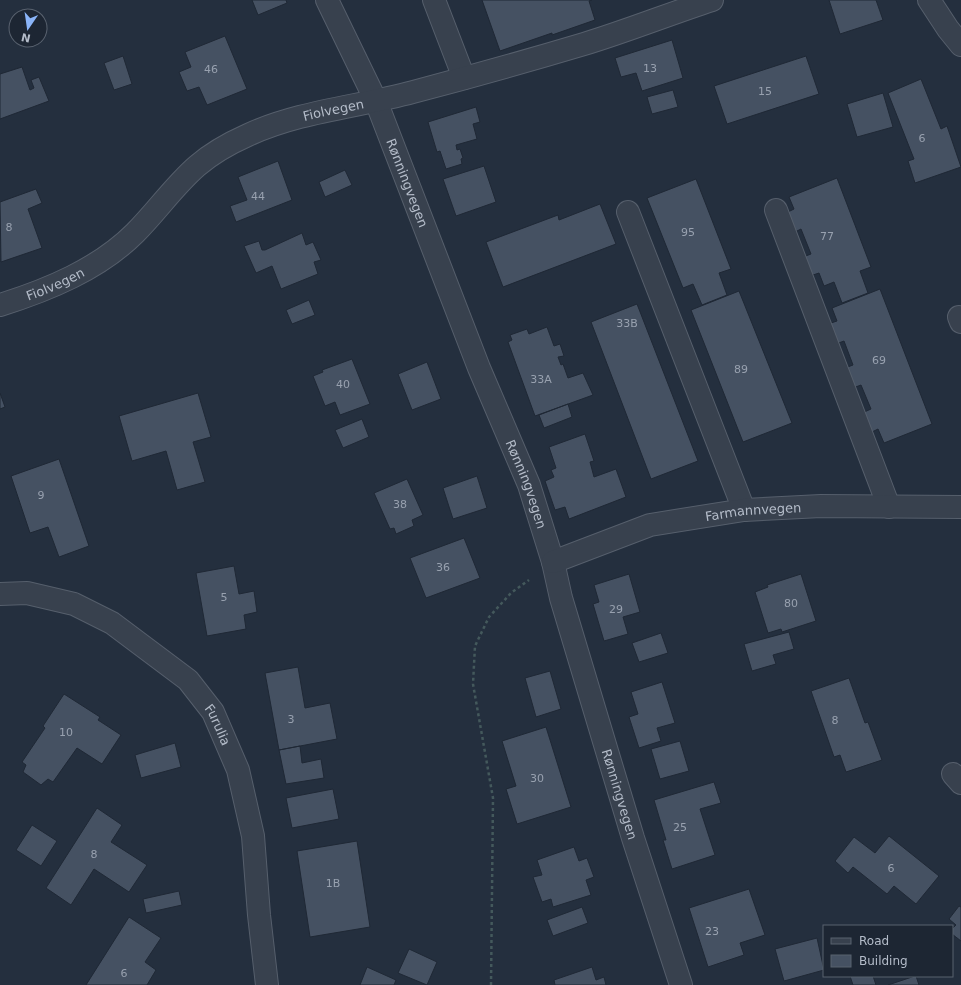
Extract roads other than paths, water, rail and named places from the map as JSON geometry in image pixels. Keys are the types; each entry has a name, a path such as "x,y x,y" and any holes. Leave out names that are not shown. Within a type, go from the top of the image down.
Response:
{"street":[{"name":"Rønningvegen","path":"327,0 376,101 479,368 529,485 553,562 561,598 633,838 682,985"},
{"path":"434,0 464,78"},
{"name":"Fiolvegen","path":"0,305 52,286 82,272 110,254 135,232 175,187 198,164 223,147 250,134 323,111 376,101 464,78 586,43 712,0"},
{"path":"929,0 948,29 961,45"},
{"path":"776,210 889,507"},
{"path":"628,212 744,510"},
{"name":"Farmannvegen","path":"553,562 650,525 744,510 821,506 961,507"},
{"name":"Furulia","path":"0,594 27,593 74,604 112,623 188,680 213,712 238,770 253,836 259,915 267,985"}]}
